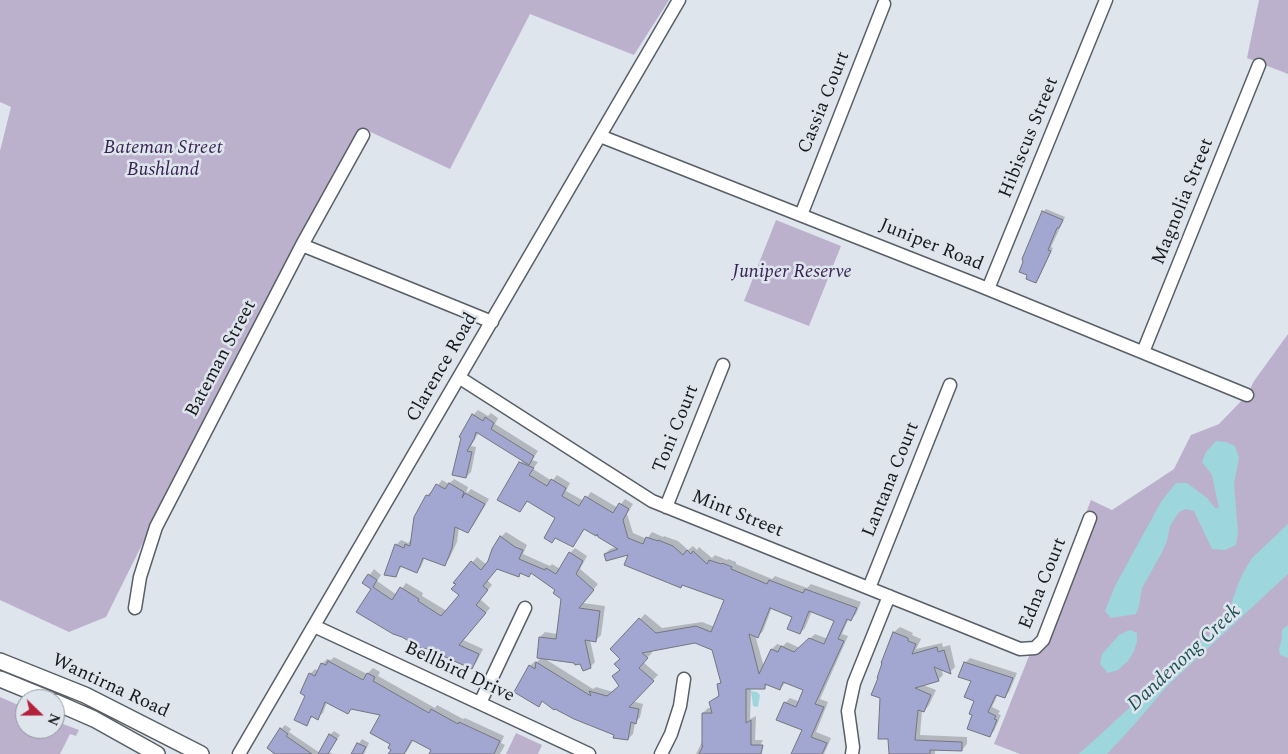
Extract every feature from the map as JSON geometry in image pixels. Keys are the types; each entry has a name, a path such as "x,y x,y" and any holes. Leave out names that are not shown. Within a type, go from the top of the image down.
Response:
{"main road":[{"name":"Wantirna Road","path":"0,661 85,695 201,754"},
{"name":"Wantirna Road","path":"0,679 24,689"},
{"name":"Wantirna Road","path":"65,706 94,719 157,754"}],"street":[{"name":"Clarence Road","path":"239,754 460,378 678,0"},
{"name":"Hibiscus Street","path":"988,289 1106,0"},
{"name":"Cassia Court","path":"801,215 884,4"},
{"name":"Magnolia Street","path":"1143,352 1259,65"},
{"name":"Bateman Street","path":"135,608 140,577 156,527 302,245 363,136"},
{"name":"Juniper Road","path":"600,136 988,289 1247,395"},
{"path":"302,245 492,322"},
{"name":"Toni Court","path":"666,507 723,365"},
{"name":"Mint Street","path":"460,378 652,501 1020,649"},
{"name":"Lantana Court","path":"869,588 950,385"},
{"name":"Edna Court","path":"1020,649 1035,648 1043,640 1090,518"},
{"path":"852,754 853,747 848,711 854,683 889,596"},
{"path":"480,703 525,608"},
{"name":"Bellbird Drive","path":"314,626 589,754"},
{"path":"661,754 671,734 680,706 684,679"}],"green space":[{"name":"Bateman Street Bushland","path":"0,0 669,0 634,55 530,14 450,169 362,128 223,382 106,617 69,632 0,600 0,151 11,107 0,102"},
{"path":"1259,0 1288,0 1288,74 1247,58"},
{"name":"Juniper Reserve","path":"776,220 841,246 809,326 744,301"},
{"path":"1288,334 1288,754 1020,754 994,744 1091,500 1112,510 1174,469 1191,435 1219,424 1247,395 1254,381"},
{"path":"0,697 15,704 15,739 65,739 65,725 79,730 76,736 70,734 60,754 0,754"},
{"path":"516,733 542,745 538,754 506,754"}],"water":[{"path":"1216,441 1226,442 1235,446 1239,458 1234,484 1238,532 1236,545 1225,550 1212,549 1194,511 1186,509 1179,512 1170,526 1167,541 1161,554 1142,588 1136,614 1111,618 1105,611 1115,586 1161,502 1176,483 1187,483 1207,498 1215,508 1219,508 1212,475 1202,462 1206,452"},
{"name":"Dandenong Creek","path":"1288,524 1288,574 1167,686 1107,754 1079,754 1219,626 1230,611 1242,575 1252,558"},
{"path":"1288,625 1288,658 1280,655 1279,649 1282,630"},
{"path":"1130,630 1137,633 1134,651 1128,661 1118,670 1108,673 1100,664 1102,654 1119,635"},
{"path":"751,691 757,692 760,695 758,707 753,706"}],"building":[{"path":"1042,211 1063,220 1059,228 1057,228 1048,250 1051,251 1036,283 1026,279 1027,275 1019,272 1023,262 1022,259"},
{"path":"472,414 483,421 485,417 494,423 491,429 534,456 529,465 476,432 467,451 472,452 466,478 452,475 461,438 459,437"},
{"path":"519,462 534,468 529,475 547,486 551,479 566,488 562,496 579,506 585,496 613,513 619,503 629,509 623,520 628,538 643,544 646,537 658,540 673,546 683,555 687,550 691,554 693,551 707,564 709,560 722,563 732,567 731,569 767,584 769,580 803,593 805,589 857,608 851,621 847,619 838,639 844,641 815,704 824,707 811,737 827,743 822,754 791,754 802,730 776,720 784,702 796,707 803,690 783,682 780,690 765,684 765,689 746,689 746,723 751,720 751,745 763,745 761,754 699,754 703,746 702,713 712,713 709,702 719,696 717,684 721,683 712,650 695,643 642,653 648,658 639,668 654,681 629,707 639,709 636,724 631,722 628,740 613,738 614,735 554,710 542,701 539,707 514,692 529,665 535,669 536,662 591,696 589,691 607,696 619,686 612,676 620,670 614,664 620,659 610,649 639,618 656,633 696,626 711,632 724,600 682,585 681,588 624,565 628,555 606,561 604,554 618,549 598,537 597,534 596,536 584,529 573,547 555,538 552,543 544,538 555,518 527,501 520,512 497,500","holes":["770,608 792,617 787,629 800,634 809,611 834,621 824,644 809,638 794,652 781,646 778,652 771,649 759,674 749,634 758,638"]},
{"path":"449,483 464,492 462,498 465,493 485,504 468,533 455,527 452,548 445,566 423,558 417,573 400,566 396,577 384,575 395,544 404,548 405,544 410,546 414,517 426,495 429,496 436,484 445,489"},
{"path":"500,536 515,547 523,550 519,559 545,570 546,568 556,574 569,552 583,561 576,574 594,590 579,608 600,611 596,642 585,640 591,668 583,671 580,664 575,665 574,663 537,658 539,637 556,639 561,599 553,593 555,590 531,573 529,577 520,573 519,577 497,569 483,586 488,590 476,605 486,613 459,645 479,654 472,669 425,648 424,650 356,612 371,589 362,583 368,574 377,580 373,587 392,600 400,587 441,616 459,595 451,589 456,584 453,583 471,561 481,570 488,561 492,549"},
{"path":"893,632 908,638 908,641 916,644 912,654 937,647 938,652 944,650 951,674 934,667 939,681 915,688 931,695 924,712 918,710 915,740 962,742 962,751 930,750 930,754 889,754 888,739 878,739 880,698 871,695"},
{"path":"328,661 363,680 367,673 375,677 373,681 429,713 431,709 458,724 459,722 500,741 494,754 429,754 431,750 412,740 404,754 388,754 391,750 388,748 390,744 370,733 380,715 351,709 348,714 325,702 318,720 311,716 307,726 294,720 305,696 300,693 309,673 315,676 321,663 326,665"},
{"path":"964,662 1013,678 1005,698 996,695 988,712 996,716 994,719 997,720 990,737 967,729 972,715 969,714 974,701 964,697 971,681 958,677"},
{"path":"280,728 288,734 286,736 312,754 275,754 267,748"},
{"path":"329,734 337,739 328,754 318,754"},
{"path":"357,743 366,747 362,754 351,754"}]}
